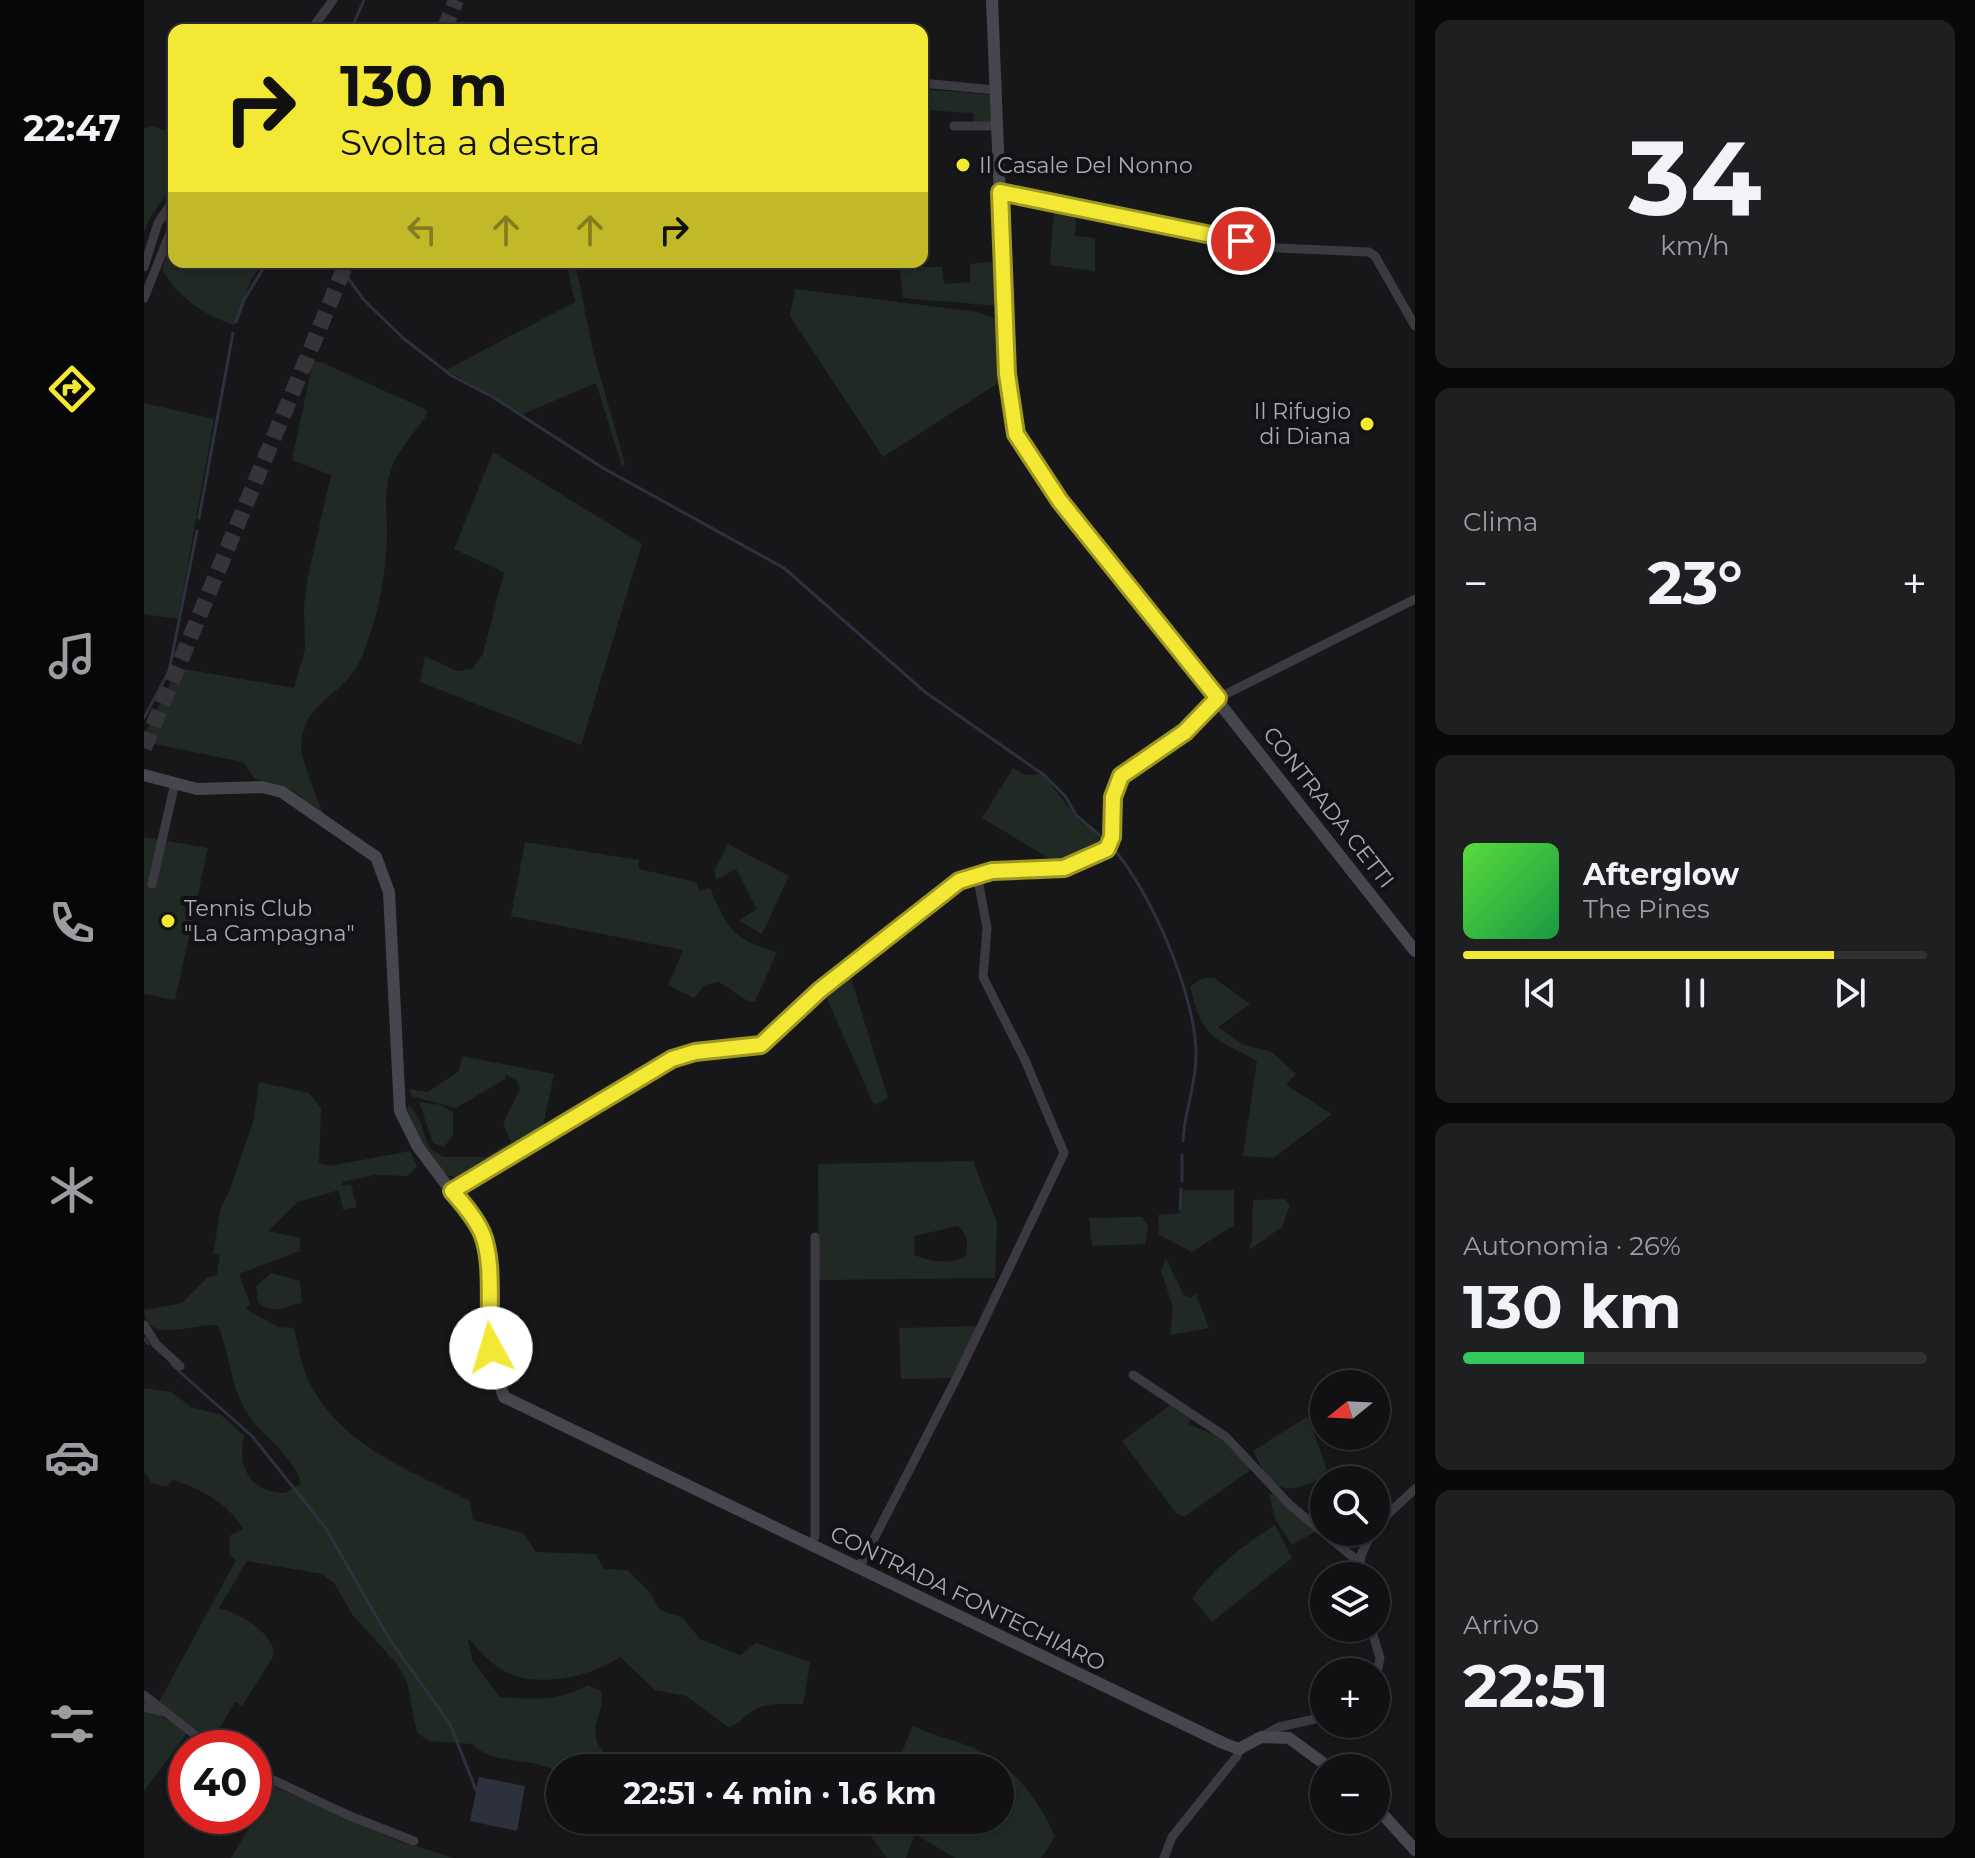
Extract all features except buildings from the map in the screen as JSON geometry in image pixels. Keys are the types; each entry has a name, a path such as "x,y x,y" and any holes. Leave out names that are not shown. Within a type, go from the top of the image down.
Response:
{"street":[{"path":"315,24 333,0"},
{"name":"CONTRADA CETTI","path":"992,0 1007,374 1016,434 1060,501 1411,946"},
{"path":"928,84 995,90"},
{"path":"954,126 997,126"},
{"path":"1000,192 1278,248 1369,252 1415,326"},
{"path":"144,267 158,223 168,208"},
{"path":"144,298 168,238"},
{"path":"144,775 197,789 262,787 282,792 376,857 385,874 389,892 400,1111 418,1147 452,1191 672,1059 695,1052 761,1045 820,990 959,881 977,874 1064,868 1107,849 1113,827 1113,797 1121,776 1185,732 1218,698 1415,599"},
{"path":"152,884 175,783"},
{"path":"859,1568 957,1377 1064,1153 1025,1060 983,977 987,928 977,874"},
{"name":"CONTRADA FONTECHIARO","path":"452,1191 473,1218 488,1249 487,1315 497,1384 504,1397 1239,1749"},
{"path":"811,1546 815,1536 815,1237"},
{"path":"144,1325 156,1344 180,1366"},
{"path":"1133,1375 1226,1437 1290,1505 1359,1562 1366,1546"},
{"path":"1390,1512 1415,1489"},
{"path":"144,1695 189,1730"},
{"path":"144,1707 168,1713"},
{"path":"1164,1858 1172,1837 1237,1756 1239,1749 1279,1727 1310,1720"},
{"path":"1261,1737 1289,1738 1311,1754"},
{"path":"272,1779 350,1816 414,1841"},
{"path":"1390,1822 1415,1850"}],"shaded area":[{"path":"928,90 992,95 993,123 974,122 973,113 928,110"},
{"path":"153,126 168,132 168,192 150,217 144,233 144,129"},
{"path":"1054,208 1076,213 1075,236 1095,238 1095,271 1050,265"},
{"path":"168,253 168,268 259,268 251,280 234,325 192,304 162,269"},
{"path":"998,261 999,306 903,298 900,268 942,267 944,284 970,282 970,264"},
{"path":"567,268 576,268 593,351 625,464 622,466 596,383 523,414 446,370 575,302"},
{"path":"795,289 977,312 995,319 998,383 883,457 790,316"},
{"path":"313,362 321,362 427,410 389,476 383,577 376,614 363,655 345,681 312,713 303,734 301,749 304,762 326,817 293,791 254,778 243,762 144,742 144,735 178,668 294,688 305,649 304,605 309,571 331,475 292,460"},
{"path":"144,403 214,419 178,619 144,614"},
{"path":"493,452 642,544 581,745 420,682 425,656 457,671 472,669 483,654 504,572 454,549"},
{"path":"1013,768 1025,775 1041,774 1046,778 1080,822 1096,832 1101,846 1097,853 1062,866 982,818"},
{"name":"Tennis Club \"La Campagna\"","path":"144,837 208,848 175,1000 144,994"},
{"path":"525,842 639,860 639,869 696,882 700,891 710,888 733,930 751,943 777,952 755,1001 748,1001 719,982 705,985 694,998 668,985 683,950 511,916"},
{"path":"728,844 789,876 762,934 739,921 757,909 736,869 716,880 714,871"},
{"path":"850,975 888,1098 874,1105 825,994"},
{"path":"1203,978 1214,978 1250,1004 1218,1027 1244,1045 1272,1052 1296,1074 1286,1085 1332,1114 1273,1158 1243,1156 1257,1061 1220,1041 1205,1027 1190,986"},
{"path":"462,1056 554,1074 542,1131 458,1178 438,1169 431,1161 405,1109 410,1105 420,1121 429,1147 443,1157 486,1157 511,1142 503,1123 520,1089 517,1081 505,1074 505,1079 456,1108 411,1096 409,1089 428,1092 459,1071"},
{"path":"259,1082 309,1093 321,1108 319,1163 330,1166 410,1151 417,1166 408,1176 374,1175 343,1182 342,1186 351,1184 357,1207 343,1210 339,1190 298,1202 268,1231 300,1238 300,1251 239,1274 250,1304 246,1309 278,1327 294,1328 302,1364 314,1390 330,1413 371,1449 470,1501 473,1520 523,1533 536,1552 596,1554 604,1569 627,1570 648,1590 660,1610 683,1618 700,1639 740,1655 756,1643 810,1662 803,1704 762,1707 728,1727 686,1696 655,1690 620,1657 575,1676 541,1680 524,1678 495,1665 468,1638 472,1660 500,1697 556,1697 588,1685 601,1691 602,1704 595,1735 606,1754 546,1754 546,1768 493,1756 472,1744 429,1741 417,1733 407,1682 396,1663 351,1613 335,1584 322,1574 247,1561 219,1608 236,1614 259,1629 274,1651 272,1658 242,1706 235,1702 218,1730 197,1730 159,1702 236,1560 230,1555 229,1536 243,1529 229,1511 203,1492 173,1480 166,1487 152,1483 144,1471 144,1388 171,1392 191,1407 221,1415 244,1436 245,1468 255,1483 263,1488 285,1493 301,1483 290,1461 256,1425 242,1404 218,1326 176,1330 154,1328 147,1321 144,1310 182,1303 207,1278 217,1275 220,1254 213,1255 221,1207 254,1119"},
{"path":"419,1102 441,1105 453,1112 453,1135 444,1147 433,1143"},
{"path":"973,1161 997,1223 995,1278 819,1280 818,1164","holes":["958,1226 966,1240 966,1256 941,1262 915,1255 914,1236"]},
{"path":"1183,1190 1234,1190 1234,1225 1192,1252 1159,1235 1158,1215 1180,1213"},
{"path":"1285,1199 1290,1205 1282,1227 1249,1250 1253,1200"},
{"path":"1142,1217 1148,1226 1145,1244 1092,1246 1089,1218"},
{"path":"1166,1259 1184,1295 1190,1298 1196,1294 1209,1328 1170,1335 1173,1308 1161,1270"},
{"path":"271,1273 300,1281 302,1303 269,1309 258,1302 256,1286"},
{"path":"979,1326 954,1378 901,1379 899,1328"},
{"path":"1170,1405 1190,1419 1188,1424 1222,1438 1250,1466 1249,1471 1184,1517 1177,1514 1122,1441"},
{"path":"1308,1416 1310,1450 1320,1450 1326,1466 1310,1466 1310,1483 1299,1487 1282,1487 1270,1480 1253,1451"},
{"path":"1269,1494 1275,1494 1310,1526 1310,1534 1292,1545 1275,1519"},
{"path":"1275,1525 1292,1558 1212,1622 1192,1598 1229,1558"},
{"path":"144,1699 162,1717 184,1730 168,1730 168,1759 144,1791"},
{"path":"913,1726 986,1754 901,1754"},
{"path":"1014,1775 1043,1813 1055,1837 1041,1858 955,1858 915,1834 1014,1834"},
{"path":"274,1786 396,1840 454,1858 231,1858 245,1834 272,1834"},
{"path":"869,1834 915,1834 906,1858 887,1858"}],"water":[{"path":"479,1777 525,1786 517,1831 470,1821"}],"waterway":[{"path":"354,24 364,0"},
{"path":"236,322 244,300 263,268"},
{"path":"340,268 364,300 403,338 452,376 493,397 603,468 784,568 925,692 1044,775 1065,796 1076,815 1105,840"},
{"path":"199,518 233,333"},
{"path":"144,718 169,671 197,531"},
{"path":"1112,847 1127,866 1156,917 1189,1005 1196,1056 1183,1141"},
{"path":"1182,1155 1182,1181"},
{"path":"1180,1209 1181,1189"},
{"path":"144,1338 148,1344"},
{"path":"172,1365 252,1436 325,1527 390,1640 450,1724 476,1790"}],"tunnel":[{"path":"446,24 456,0"},
{"path":"144,748 344,268"}],"place":[{"name":"Il Casale Del Nonno","path":"963,165"},
{"name":"Il Rifugio di Diana","path":"1367,424"},
{"name":"Tennis Club \"La Campagna\"","path":"168,921"}],"route":[{"path":"491,1348 487,1315 488,1249 482,1232 452,1191 672,1059 695,1052 761,1045 820,990 922,914 959,881 992,871 1064,868 1079,864 1107,849 1112,837 1113,797 1121,776 1185,732 1218,698 1060,501 1029,459 1016,434 1010,414 1007,374 1000,192 1220,234 1241,241"}]}
